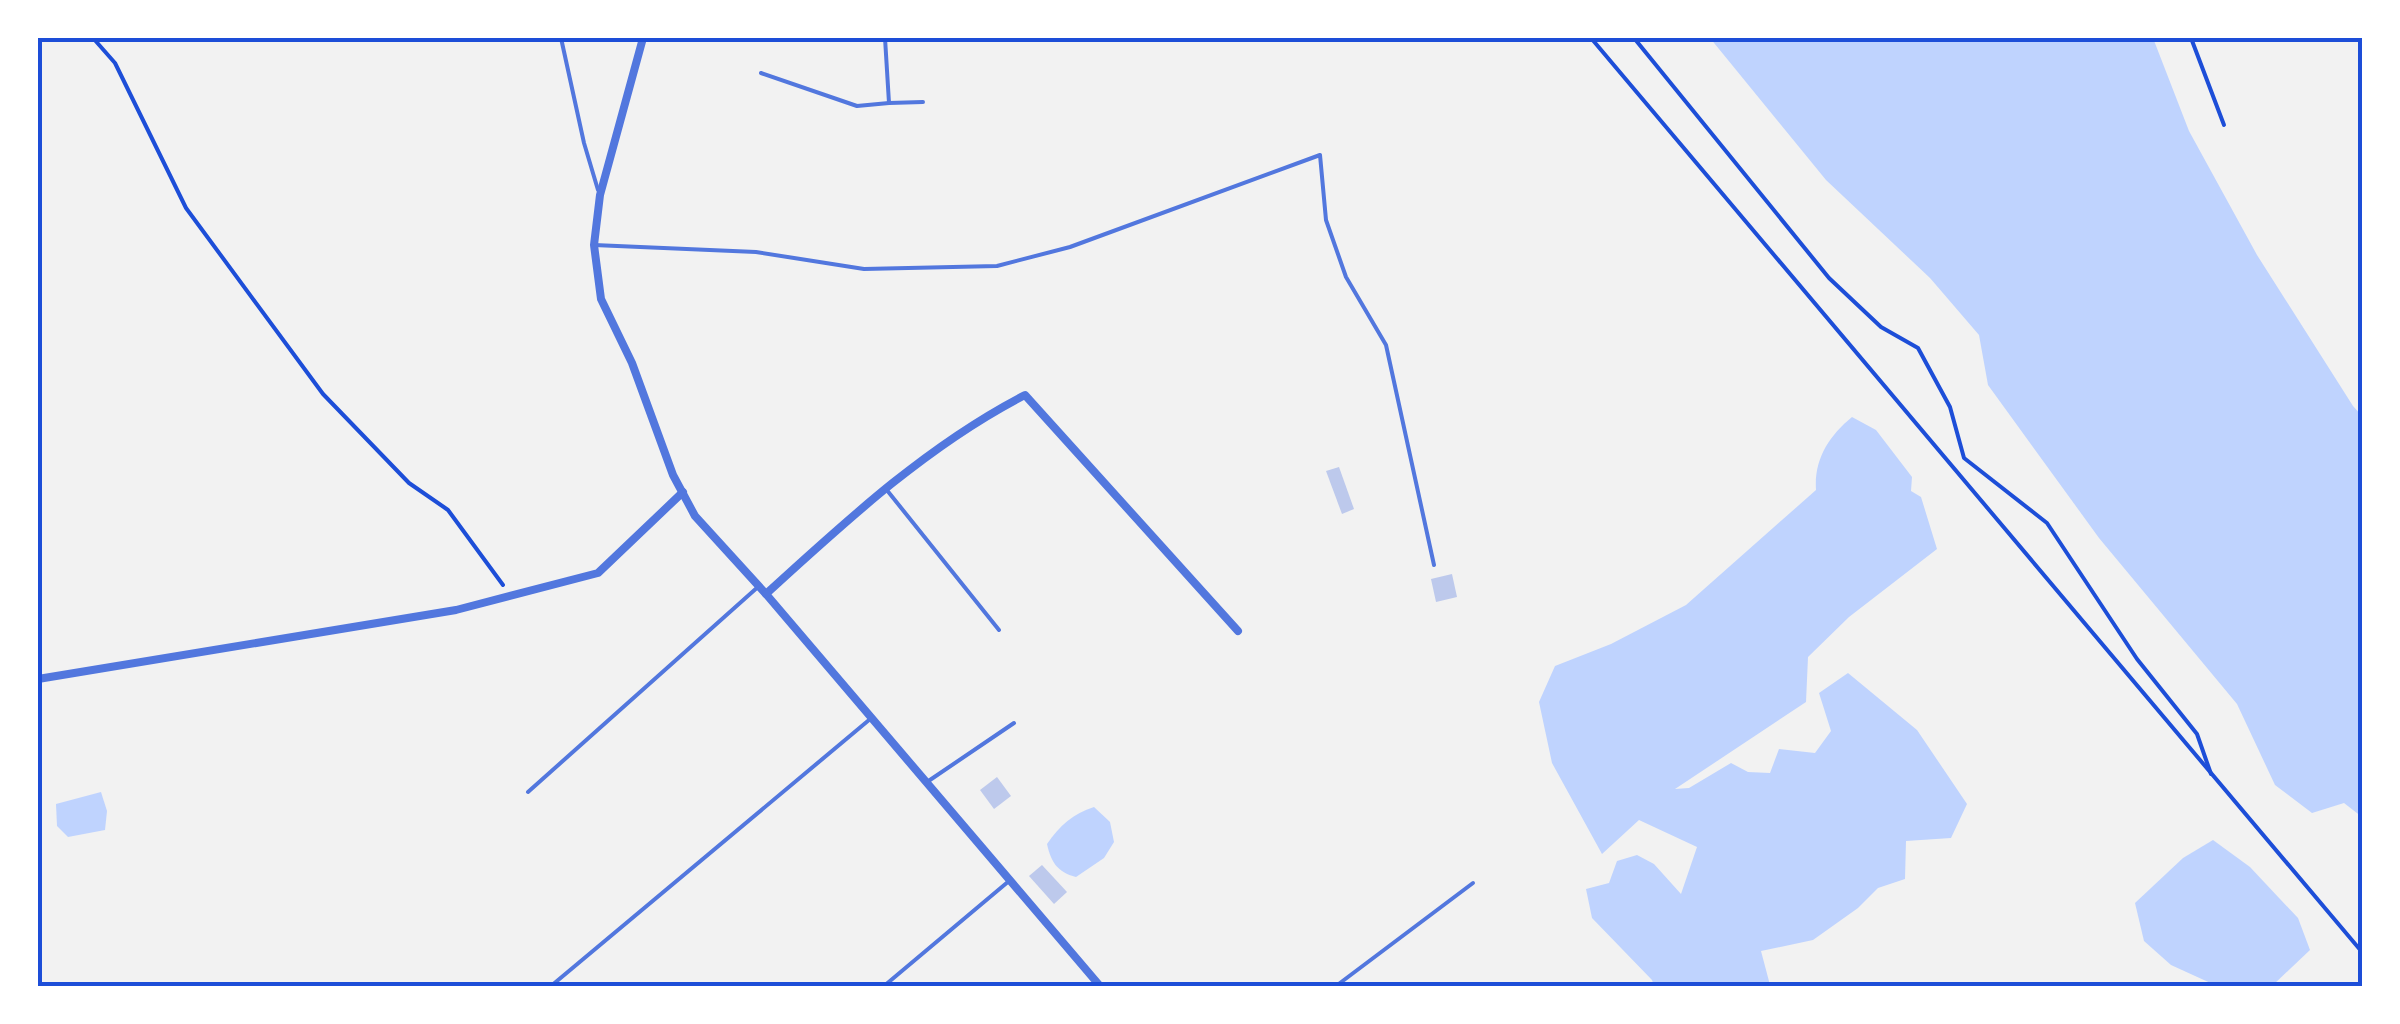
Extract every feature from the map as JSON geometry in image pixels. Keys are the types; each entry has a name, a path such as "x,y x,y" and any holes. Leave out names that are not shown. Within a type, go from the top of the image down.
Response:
{"street":[{"path":"643,38 600,195 594,244 601,299 632,363 673,475 695,516 1097,982"},
{"path":"766,594 950,439 1025,395 1238,631"},
{"path":"38,679 456,610 598,573 683,492"}],"lane":[{"path":"561,38 600,195"},
{"path":"885,38 889,102"},
{"path":"761,73 857,106 923,102"},
{"path":"594,244 756,252 864,269 997,266 1070,247 1320,155 1326,220 1346,278 1386,346 1434,566"},
{"path":"886,489 999,630"},
{"path":"528,792 759,586"},
{"path":"551,986 872,718"},
{"path":"926,782 1014,722"},
{"path":"884,986 1010,881"},
{"path":"1336,986 1473,883"},
{"path":"1083,986 1097,982"}],"path":[{"path":"93,38 115,63 186,208 323,394 409,483 448,510 511,596"},
{"path":"1591,38 2362,952"},
{"path":"1634,38 1829,278 1881,327 1918,348 1950,407 1964,458 2047,523 2137,659 2197,734 2212,777"},
{"path":"2192,38 2224,125"}],"water":[{"path":"1710,38 2153,38 2189,131 2257,255 2362,416 2362,817 2344,803 2312,813 2275,785 2237,704 2099,538 1988,385 1979,335 1930,278 1826,180"},
{"path":"1852,417 1876,430 1912,477 1911,491 1921,497 1937,549 1849,617 1808,657 1806,702 1675,789 1689,788 1731,763 1748,772 1770,773 1779,749 1815,753 1831,731 1819,693 1848,673 1917,730 1967,804 1951,838 1906,841 1905,879 1878,888 1858,908 1813,940 1761,951 1770,985 1654,986 1592,918 1586,889 1609,883 1617,861 1637,855 1654,864 1681,894 1697,847 1639,820 1602,854 1552,763 1539,702 1555,666 1611,644 1686,605 1816,490 1825,449"},
{"path":"101,792 107,811 105,830 68,837 57,826 56,804"},
{"path":"1094,807 1110,822 1114,842 1104,858 1076,877 1056,865 1047,844 1067,821"},
{"path":"2213,840 2250,867 2298,918 2310,950 2272,986 2217,986 2171,965 2144,941 2135,903 2183,858"}],"building":[{"path":"1339,467 1354,509 1342,514 1326,471"},
{"path":"1452,574 1457,597 1436,602 1431,579"},
{"path":"997,777 1011,796 994,809 980,790"},
{"path":"1042,865 1067,892 1054,904 1029,876"}]}
